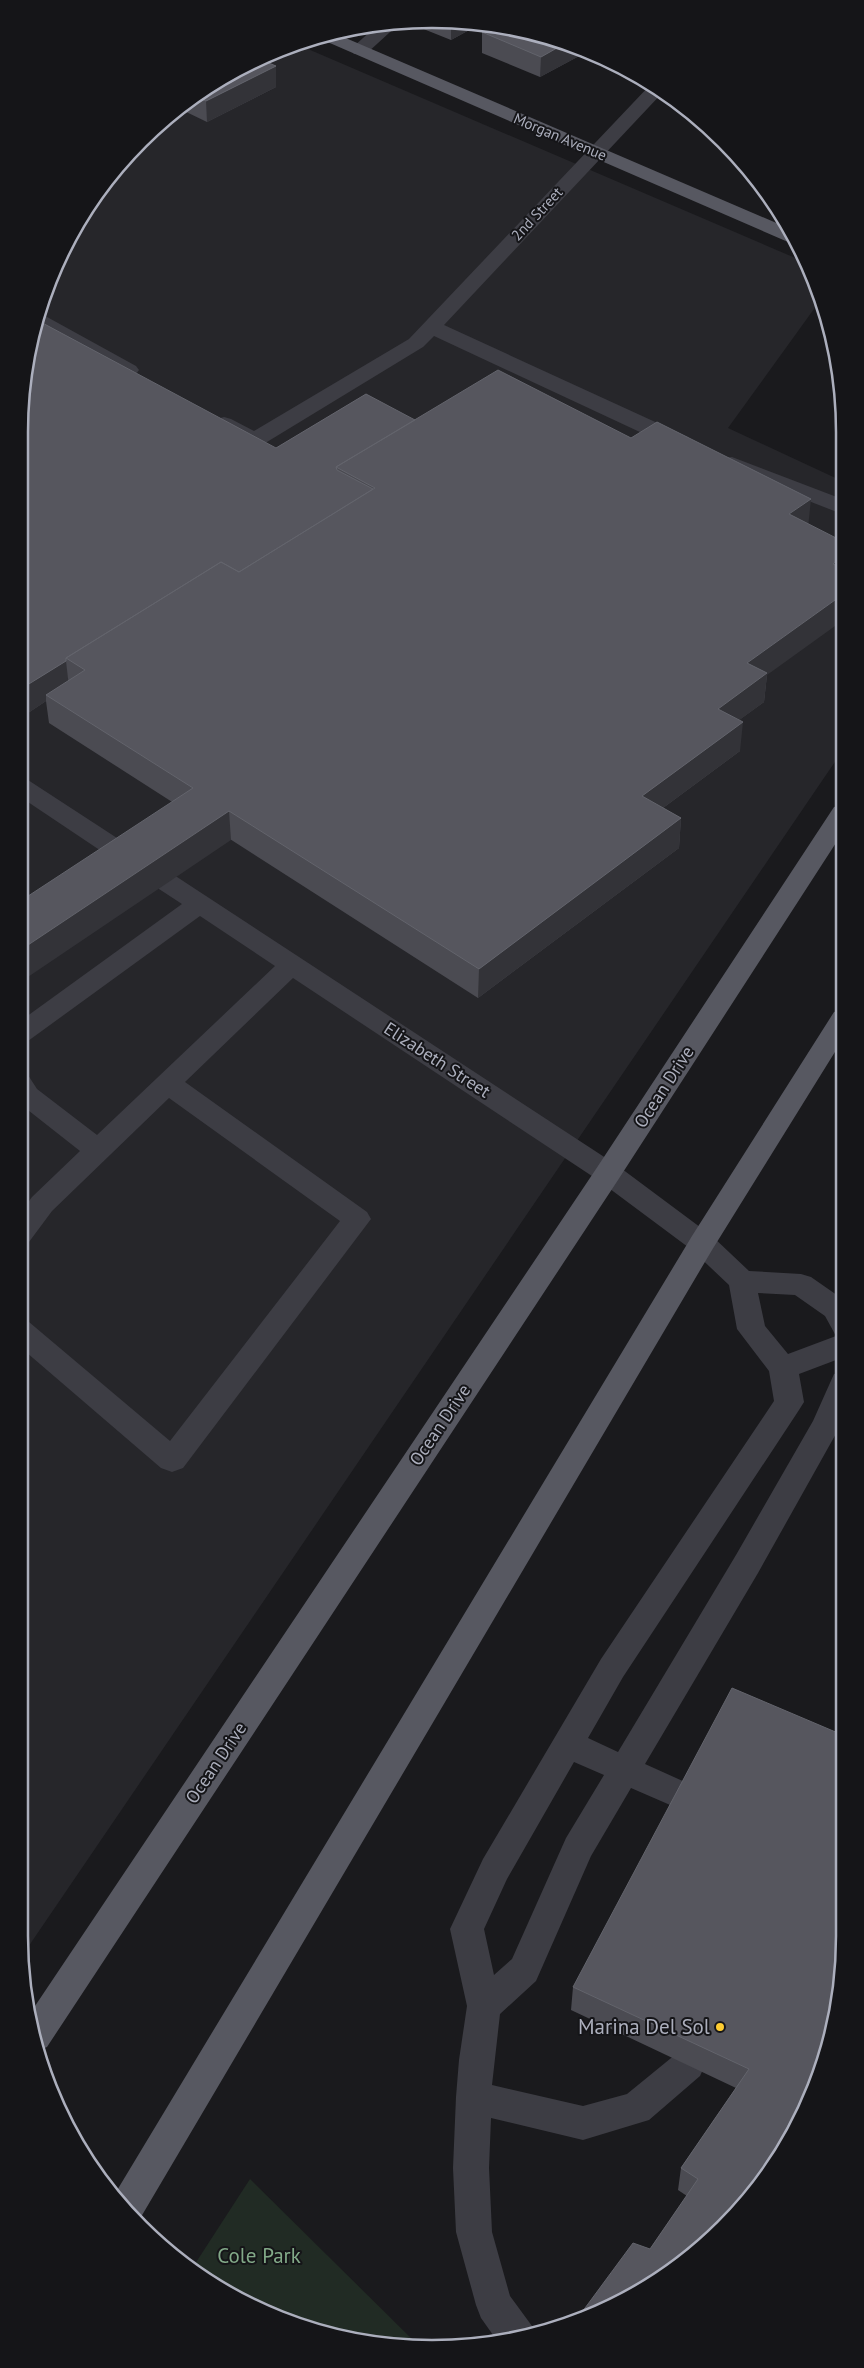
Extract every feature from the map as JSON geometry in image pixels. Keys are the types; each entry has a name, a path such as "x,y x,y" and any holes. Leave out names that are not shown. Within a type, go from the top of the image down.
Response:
{"main road":[{"name":"Morgan Avenue","path":"334,39 784,233"},
{"name":"Ocean Drive","path":"39,2031 608,1172 836,824"},
{"path":"129,2204 702,1243 836,1029"}],"street":[{"path":"360,50 382,31"},
{"name":"2nd Street","path":"204,412 254,440 416,343 652,93"},
{"path":"43,322 145,379"},
{"path":"431,327 664,436 836,505"},
{"path":"28,790 131,859"},
{"name":"Elizabeth Street","path":"168,882 608,1172 702,1243 742,1281"},
{"path":"28,1028 200,904"},
{"path":"28,1223 42,1204 292,964"},
{"path":"28,1338 172,1460 357,1219 168,1083"},
{"path":"28,1096 98,1150"},
{"path":"514,2332 494,2305 474,2232 471,2168 474,2097 476,2060 484,2006 467,1929 495,1869 612,1668 789,1402 783,1368 751,1328 742,1281 801,1285 836,1309"},
{"path":"783,1368 836,1348"},
{"path":"484,2006 524,1970 578,1848 742,1572 827,1423 836,1401"},
{"path":"568,1744 624,1771 684,1796"},
{"path":"474,2097 583,2123 636,2108 688,2065"}],"shaded area":[{"path":"305,48 798,259 816,306 728,428 836,478 836,760 28,1947 28,406 35,353 41,327 58,277 69,253 96,207 128,165 165,128 207,96 253,69"}],"green space":[{"name":"Cole Park","path":"250,2179 413,2340 353,2333 302,2319 253,2299 195,2264"}],"building":[{"path":"482,32 511,35 558,48 541,57"},
{"path":"267,62 276,66 206,101 202,99 253,69"},
{"path":"42,323 276,448 366,394 415,420 336,467 337,470 373,489 239,572 221,562 66,658 66,661 28,685 28,406 35,353"},
{"path":"498,370 631,438 657,422 811,499 789,514 836,538 836,562 833,564 836,565 836,599 747,663 767,673 718,709 743,722 642,796 681,818 479,969 229,811 28,945 28,896 193,788 46,695 85,670 66,658 221,562 239,572 375,488 336,467"},
{"name":"Marina Del Sol","path":"732,1688 836,1732 836,1962 829,2015 823,2041 806,2091 795,2115 768,2161 736,2203 718,2222 699,2240 657,2272 611,2299 582,2312 633,2243 650,2249 698,2179 681,2168 749,2069 573,1987"}],"place":[{"name":"Marina Del Sol","path":"720,2027"}]}
